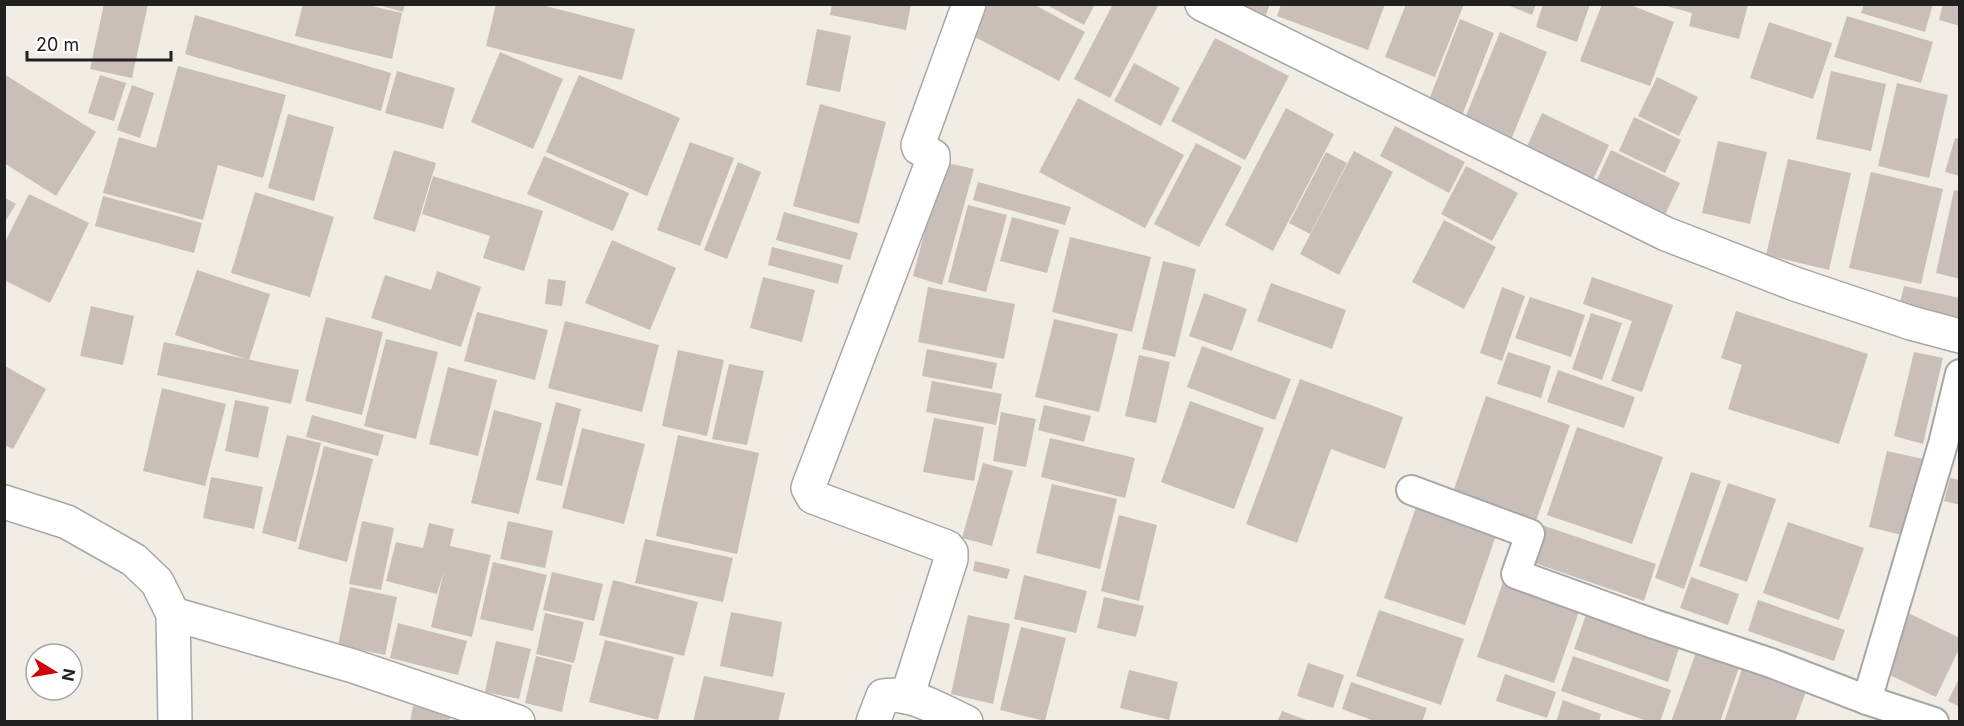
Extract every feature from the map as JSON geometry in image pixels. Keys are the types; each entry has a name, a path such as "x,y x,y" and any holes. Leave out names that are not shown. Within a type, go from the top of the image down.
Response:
{"street":[{"path":"907,697 951,560 951,552 946,547 813,497 808,488 933,160 933,156 919,148 918,144 969,4"},
{"path":"1202,4 1666,234 1795,284 1911,323 1959,336"},
{"path":"4,502 67,522 134,560 157,582 173,614 175,722"},
{"path":"173,614 353,666 518,722"},
{"path":"873,722 883,696 892,695 907,697 966,722"}],"lane":[{"path":"1867,700 1943,444 1959,374"},
{"path":"1411,490 1530,534 1515,574 1934,722"}],"building":[{"path":"104,4 148,4 132,78 90,69"},
{"path":"303,4 363,4 402,13 392,59 295,36"},
{"path":"375,4 405,4 403,12"},
{"path":"496,4 538,4 635,29 622,80 486,46"},
{"path":"832,4 911,4 906,30 830,15"},
{"path":"984,4 1033,4 1085,32 1059,81 969,34"},
{"path":"1045,4 1095,4 1084,25"},
{"path":"1113,4 1159,4 1110,98 1074,79"},
{"path":"1223,4 1270,4 1264,20"},
{"path":"1281,4 1385,4 1368,50 1277,16"},
{"path":"1406,4 1464,4 1435,77 1385,57"},
{"path":"1505,4 1536,4 1532,15"},
{"path":"1543,4 1590,4 1577,42 1536,27"},
{"path":"1602,4 1628,4 1674,22 1650,86 1580,61"},
{"path":"1864,4 1933,4 1925,32 1861,13"},
{"path":"1943,4 1960,4 1960,26 1939,20"},
{"path":"1663,5 1748,5 1739,39 1689,26 1692,13"},
{"path":"195,15 391,73 381,111 185,54"},
{"path":"1847,16 1933,42 1921,83 1834,57"},
{"path":"1460,19 1494,33 1458,126 1424,113"},
{"path":"1769,22 1832,43 1813,99 1750,78"},
{"path":"817,29 851,36 840,92 806,85"},
{"path":"1500,32 1547,52 1506,152 1459,133"},
{"path":"1215,38 1289,76 1245,160 1171,121"},
{"path":"500,52 563,79 533,149 471,122"},
{"path":"1134,63 1180,88 1161,126 1114,101"},
{"path":"178,66 286,95 263,178 218,165 203,220 103,193 119,137 156,148"},
{"path":"397,71 455,88 443,129 385,113"},
{"path":"1831,71 1886,84 1871,151 1816,139"},
{"path":"4,74 96,132 56,196 4,163"},
{"path":"100,75 126,83 114,121 88,113"},
{"path":"579,75 680,118 647,196 546,152"},
{"path":"1657,77 1698,97 1679,136 1638,116"},
{"path":"1897,83 1948,95 1929,178 1878,166"},
{"path":"132,85 154,93 140,138 117,130"},
{"path":"1078,98 1184,155 1145,228 1039,172"},
{"path":"820,104 886,122 859,224 793,206"},
{"path":"1286,108 1334,134 1273,251 1225,225"},
{"path":"1542,113 1609,145 1592,182 1525,151"},
{"path":"288,114 334,127 314,201 268,188"},
{"path":"1634,117 1681,140 1665,173 1619,151"},
{"path":"1395,126 1465,162 1449,193 1380,156"},
{"path":"1955,138 1960,139 1960,176 1945,172"},
{"path":"1718,141 1767,152 1750,224 1702,213"},
{"path":"690,142 734,158 700,246 657,230"},
{"path":"1196,143 1242,167 1199,247 1154,224"},
{"path":"394,150 436,163 415,232 373,219"},
{"path":"1611,150 1680,183 1663,219 1594,186"},
{"path":"1354,151 1393,172 1339,275 1300,254"},
{"path":"1326,152 1347,163 1310,234 1289,223"},
{"path":"544,156 629,193 613,231 527,194"},
{"path":"1788,159 1851,173 1829,270 1766,255"},
{"path":"738,162 761,172 727,259 704,250"},
{"path":"943,162 974,169 942,285 913,276"},
{"path":"1466,166 1518,193 1492,241 1441,214"},
{"path":"1871,172 1943,189 1921,284 1849,268"},
{"path":"433,176 543,211 524,271 483,258 490,236 422,214"},
{"path":"978,182 1071,207 1065,225 973,200"},
{"path":"1954,190 1960,191 1960,279 1936,273"},
{"path":"255,192 334,217 310,297 231,273"},
{"path":"29,194 89,223 50,303 4,280 4,244"},
{"path":"103,196 202,223 194,253 95,226"},
{"path":"4,197 16,204 4,223"},
{"path":"968,205 1007,215 986,292 948,282"},
{"path":"784,212 858,233 850,260 776,240"},
{"path":"1012,217 1059,230 1047,273 1000,261"},
{"path":"1444,220 1496,247 1464,309 1412,282"},
{"path":"1070,237 1151,257 1132,332 1052,312"},
{"path":"612,240 676,268 650,330 585,303"},
{"path":"772,247 843,265 838,284 768,265"},
{"path":"1163,261 1196,269 1175,357 1142,349"},
{"path":"197,270 270,294 249,360 175,335"},
{"path":"437,271 481,287 461,347 371,318 385,275 431,290"},
{"path":"763,277 815,290 802,342 750,328"},
{"path":"1592,277 1673,305 1642,392 1611,381 1632,321 1583,304"},
{"path":"548,279 566,281 562,306 545,304"},
{"path":"1271,283 1346,310 1332,349 1257,321"},
{"path":"1904,286 1960,298 1960,330 1897,315"},
{"path":"928,287 1015,304 1004,359 918,342"},
{"path":"1502,287 1525,296 1502,361 1480,353"},
{"path":"1204,293 1247,309 1232,351 1189,336"},
{"path":"1530,297 1585,315 1571,357 1515,338"},
{"path":"91,306 134,316 123,365 80,356"},
{"path":"1736,311 1868,354 1839,444 1728,409 1742,365 1721,358"},
{"path":"477,312 548,330 535,380 464,361"},
{"path":"1591,313 1622,323 1602,380 1572,369"},
{"path":"326,317 383,332 362,415 305,401"},
{"path":"1054,319 1118,334 1099,412 1035,397"},
{"path":"565,321 659,345 642,412 548,388"},
{"path":"386,339 438,352 416,439 364,426"},
{"path":"164,342 299,370 291,404 157,375"},
{"path":"1202,346 1291,379 1275,420 1187,387"},
{"path":"927,349 997,363 992,389 922,376"},
{"path":"678,350 724,360 707,436 662,426"},
{"path":"1508,352 1551,366 1541,398 1497,384"},
{"path":"1914,352 1943,358 1923,444 1894,436"},
{"path":"1139,355 1170,362 1156,423 1125,416"},
{"path":"729,364 764,371 747,445 712,439"},
{"path":"5,366 46,389 13,449 5,445"},
{"path":"448,367 497,380 478,456 429,444"},
{"path":"1558,370 1635,397 1624,428 1547,402"},
{"path":"1300,379 1403,417 1385,469 1331,449 1297,543 1246,524"},
{"path":"932,381 1002,394 996,425 926,412"},
{"path":"162,388 226,404 205,486 143,471"},
{"path":"1486,396 1570,425 1536,521 1453,492"},
{"path":"235,400 269,407 258,458 225,451"},
{"path":"1190,401 1264,428 1234,509 1161,482"},
{"path":"556,402 581,409 562,486 536,480"},
{"path":"1044,405 1091,416 1084,442 1038,430"},
{"path":"494,410 542,423 519,514 471,503"},
{"path":"1001,412 1036,419 1026,467 993,461"},
{"path":"312,415 384,435 378,456 306,437"},
{"path":"934,418 984,427 974,481 923,472"},
{"path":"1577,427 1663,457 1632,544 1547,515"},
{"path":"582,428 645,444 624,524 562,508"},
{"path":"287,435 321,443 296,542 262,533"},
{"path":"678,435 759,453 737,554 656,536"},
{"path":"1050,438 1135,458 1125,498 1041,477"},
{"path":"324,446 373,459 347,562 298,549"},
{"path":"1887,451 1928,460 1910,537 1869,527"},
{"path":"983,463 1013,471 992,546 962,538"},
{"path":"1691,472 1721,481 1684,589 1655,578"},
{"path":"211,477 263,487 254,529 203,518"},
{"path":"1950,478 1960,480 1960,505 1944,501"},
{"path":"1728,483 1776,499 1747,582 1699,566"},
{"path":"1052,484 1117,499 1100,569 1036,553"},
{"path":"1419,499 1499,527 1465,625 1384,598"},
{"path":"1119,515 1157,525 1139,601 1101,591"},
{"path":"362,521 394,528 381,590 349,584"},
{"path":"508,521 553,531 545,568 500,559"},
{"path":"1788,522 1864,548 1839,620 1763,593"},
{"path":"429,523 454,529 450,546 491,555 472,637 431,627 444,571 437,594 386,581 396,542 423,548"},
{"path":"1539,524 1656,564 1644,601 1526,560"},
{"path":"645,539 733,558 723,602 635,583"},
{"path":"975,561 1010,569 1007,579 973,571"},
{"path":"493,562 547,575 533,631 480,619"},
{"path":"552,572 603,584 594,621 543,610"},
{"path":"1024,575 1087,591 1076,633 1014,619"},
{"path":"1505,576 1582,603 1554,683 1477,657"},
{"path":"1691,577 1739,594 1728,625 1680,608"},
{"path":"613,580 698,602 684,656 599,635"},
{"path":"350,587 397,597 385,655 338,645"},
{"path":"1104,597 1144,606 1136,637 1097,628"},
{"path":"1758,600 1845,630 1834,661 1748,631"},
{"path":"1589,606 1682,639 1668,682 1574,649"},
{"path":"1379,610 1464,639 1441,705 1356,676"},
{"path":"731,612 782,622 773,677 720,666"},
{"path":"1906,612 1960,638 1960,647 1936,697 1879,670"},
{"path":"545,613 584,622 574,663 536,654"},
{"path":"968,615 1010,624 993,704 951,694"},
{"path":"398,623 467,641 458,675 390,658"},
{"path":"1021,627 1066,638 1045,721 1000,710"},
{"path":"605,640 674,657 658,720 589,702"},
{"path":"496,641 531,649 519,699 485,692"},
{"path":"1699,644 1742,659 1720,722 1671,722"},
{"path":"536,656 572,665 562,712 525,703"},
{"path":"1573,656 1671,690 1660,722 1650,722 1561,691"},
{"path":"1745,660 1809,683 1795,722 1724,722"},
{"path":"1308,663 1344,675 1333,708 1297,696"},
{"path":"1129,670 1178,682 1169,720 1120,708"},
{"path":"1505,674 1556,692 1547,718 1496,701"},
{"path":"704,676 785,693 778,722 693,722"},
{"path":"1960,676 1960,707 1948,701"},
{"path":"1351,682 1427,708 1422,722 1377,722 1342,709"},
{"path":"1563,700 1601,714 1599,722 1556,722"},
{"path":"413,706 451,714 449,722 410,722"},
{"path":"1282,711 1309,721 1309,722 1277,722"}]}
